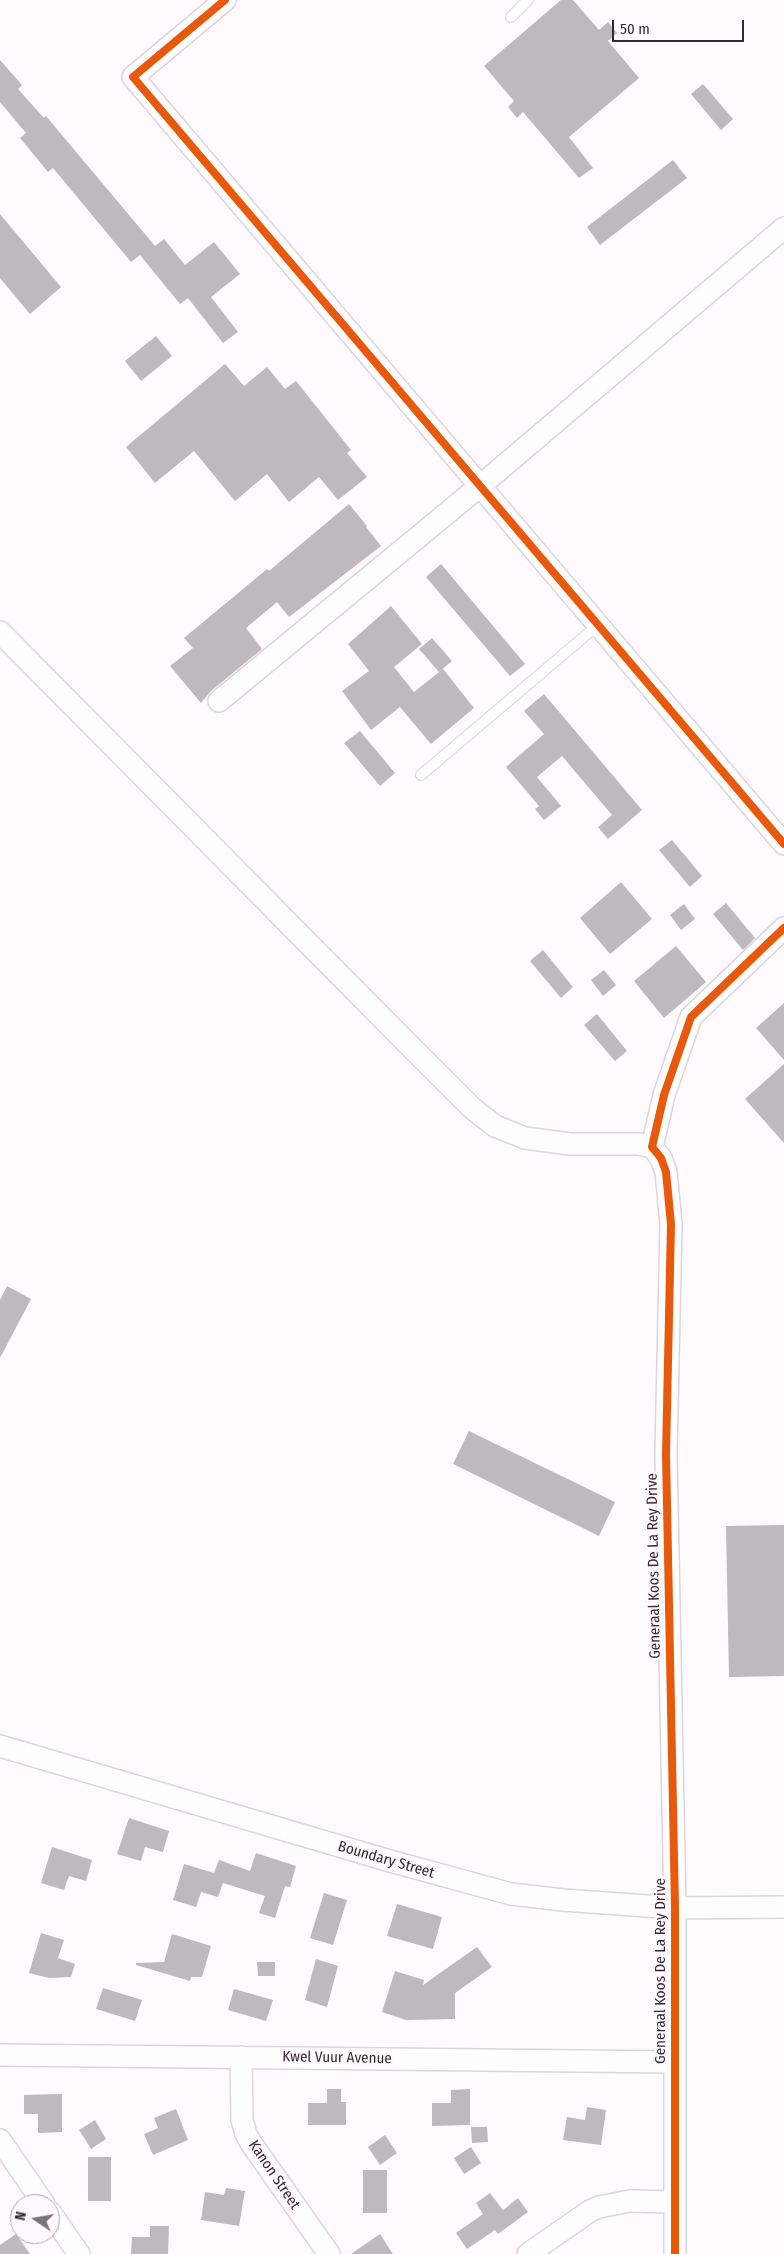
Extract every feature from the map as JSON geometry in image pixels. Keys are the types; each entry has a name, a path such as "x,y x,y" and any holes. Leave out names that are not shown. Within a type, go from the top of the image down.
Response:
{"street":[{"path":"225,0 133,77 784,844"},
{"path":"219,701 480,486 784,228"},
{"path":"0,632 472,1108 495,1126 525,1138 570,1144 639,1144 652,1148 664,1095 691,1017 784,928"},
{"name":"Generaal Koos De La Rey Drive","path":"652,1148 661,1158 666,1172 670,1224 666,1454 675,1908 675,2254"},
{"name":"Boundary Street","path":"0,1746 381,1858 511,1894 563,1900 675,1908 784,1907"},
{"name":"Kwel Vuur Avenue","path":"0,2055 675,2062"},
{"name":"Kanon Street","path":"241,2057 242,2120 246,2134 329,2254"},
{"path":"0,2140 37,2194"},
{"path":"528,2254 598,2207 630,2201 675,2202"},
{"path":"60,2226 79,2254"}],"lane":[{"path":"511,17 528,0"},
{"path":"421,775 598,625"}],"building":[{"path":"561,0 573,0 599,30 608,22 617,33 608,41 639,78 569,137 593,168 579,178 523,112 517,118 508,107 514,101 484,66"},
{"path":"0,60 22,85 18,89 44,118 46,116 155,246 164,239 185,265 214,242 240,274 211,297 238,332 223,343 188,298 180,304 140,255 131,262 53,168 48,172 20,138 26,133 0,102"},
{"path":"703,84 733,119 721,130 691,94"},
{"path":"673,160 687,178 600,245 587,227"},
{"path":"0,214 61,287 30,314 0,278"},
{"path":"156,336 172,356 141,381 125,361"},
{"path":"225,364 244,386 267,367 285,389 296,381 351,450 347,453 367,477 338,500 319,477 289,502 267,474 235,501 194,451 155,483 126,447"},
{"path":"349,504 381,546 289,617 277,602 246,628 262,649 211,691 201,703 170,666 193,648 184,638 267,569 269,571"},
{"path":"441,564 525,664 510,676 426,577"},
{"path":"391,606 422,644 394,667 414,692 443,669 474,708 431,744 400,707 371,730 342,691 369,671 348,644"},
{"path":"432,638 452,661 439,672 419,649"},
{"path":"544,694 642,810 608,839 598,827 612,815 562,756 537,777 561,806 544,820 535,809 539,806 506,767 544,734 524,711"},
{"path":"360,731 395,773 380,786 344,743"},
{"path":"672,840 702,876 690,887 659,850"},
{"path":"621,882 652,919 610,954 580,918"},
{"path":"726,903 755,938 743,950 713,914"},
{"path":"684,904 695,919 681,930 670,915"},
{"path":"676,946 706,982 664,1018 634,981"},
{"path":"543,950 573,987 561,998 530,961"},
{"path":"604,970 616,985 603,996 591,980"},
{"path":"784,1003 784,1060 756,1028"},
{"path":"597,1014 627,1051 615,1061 584,1025"},
{"path":"784,1064 784,1143 745,1099"},
{"path":"7,1286 31,1299 0,1358 0,1300"},
{"path":"469,1431 615,1502 599,1536 453,1464"},
{"path":"784,1525 784,1676 729,1677 726,1526"},
{"path":"129,1818 169,1831 163,1852 145,1847 141,1861 117,1854"},
{"path":"52,1847 92,1860 86,1881 69,1876 64,1890 41,1883"},
{"path":"256,1853 296,1866 290,1887 285,1886 275,1918 259,1913 265,1896 223,1883 218,1897 201,1892 196,1907 173,1900 184,1864 214,1873 219,1860 250,1871"},
{"path":"324,1893 347,1900 333,1945 310,1938"},
{"path":"397,1904 442,1917 433,1949 387,1936"},
{"path":"41,1933 64,1940 58,1958 75,1964 71,1977 49,1978 29,1973"},
{"path":"172,1934 211,1946 202,1977 191,1977 190,1981 136,1965 136,1963 164,1962"},
{"path":"477,1947 492,1967 455,1993 455,2019 406,2020 382,2012 395,1971 424,1980 423,1985"},
{"path":"316,1959 338,1966 327,2007 305,2000"},
{"path":"257,1962 275,1962 275,1976 258,1976"},
{"path":"103,1988 142,2000 135,2021 96,2009"},
{"path":"234,1989 273,2000 266,2021 228,2010"},
{"path":"327,2089 341,2089 341,2102 346,2102 346,2125 308,2125 308,2103 327,2103"},
{"path":"470,2089 470,2125 432,2126 432,2103 451,2103 451,2090"},
{"path":"62,2094 62,2132 38,2133 38,2114 24,2114 24,2095"},
{"path":"587,2107 606,2110 601,2145 563,2140 567,2117 585,2120"},
{"path":"176,2109 188,2140 153,2155 144,2134 158,2128 154,2118"},
{"path":"95,2120 106,2139 91,2149 79,2130"},
{"path":"471,2127 487,2127 488,2142 472,2143"},
{"path":"385,2135 397,2153 380,2165 368,2147"},
{"path":"471,2147 481,2163 464,2174 454,2158"},
{"path":"88,2157 111,2157 111,2201 88,2201"},
{"path":"363,2170 387,2170 387,2213 363,2213"},
{"path":"226,2188 245,2191 239,2226 201,2220 205,2192 224,2195"},
{"path":"490,2193 503,2210 518,2198 528,2212 498,2234 495,2230 467,2249 456,2233 483,2214 476,2203"},
{"path":"150,2226 169,2226 168,2254 131,2254 132,2237 150,2237"},
{"path":"380,2234 393,2254 351,2254"},
{"path":"10,2238 10,2244 23,2244 30,2254 0,2254 0,2245"}],"cycle path":[{"path":"225,0 133,77 784,844"},
{"path":"675,2254 675,1908 666,1454 671,1224 666,1172 661,1158 652,1147 664,1095 691,1017 784,928"}]}
